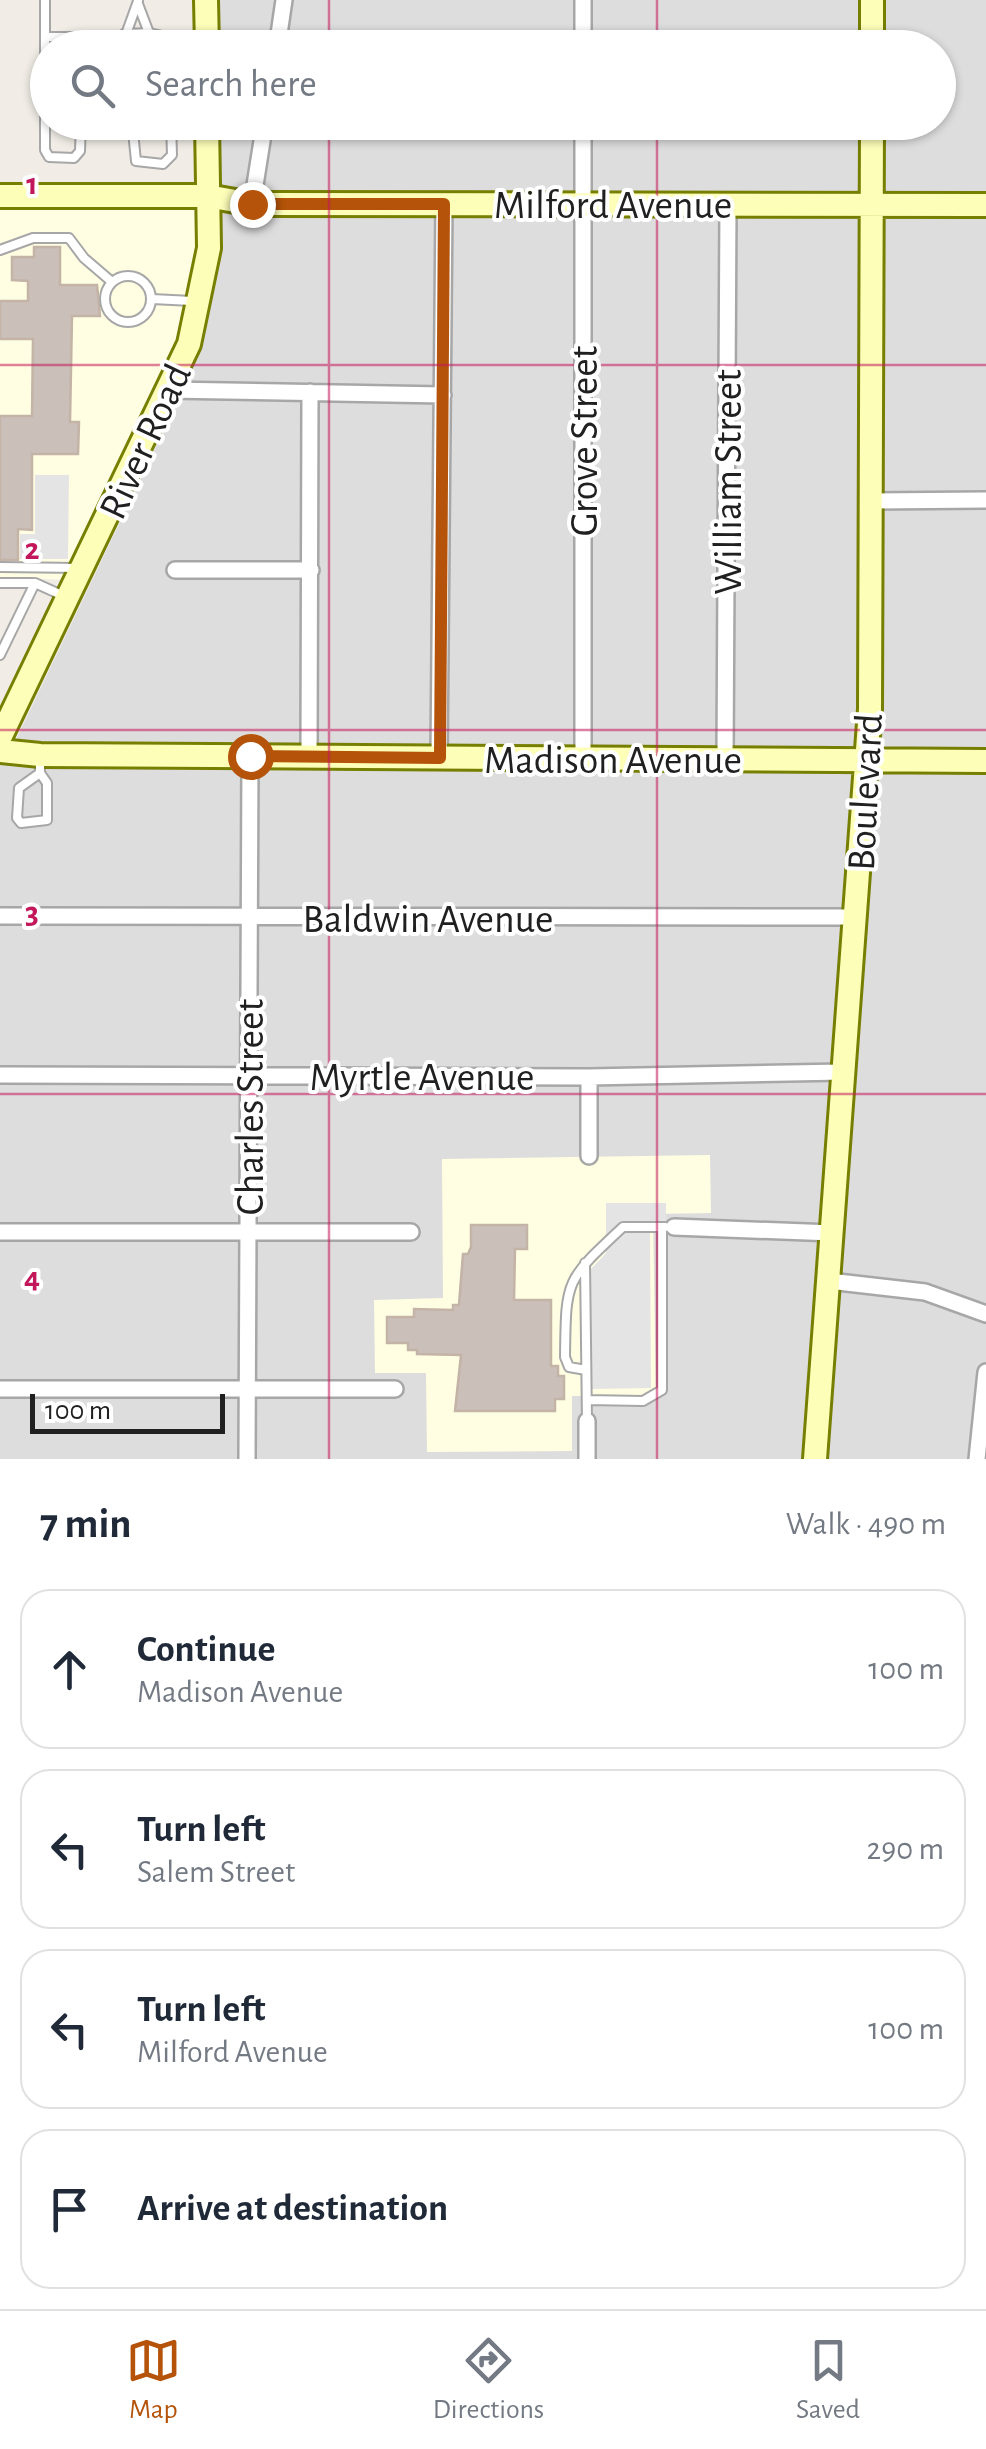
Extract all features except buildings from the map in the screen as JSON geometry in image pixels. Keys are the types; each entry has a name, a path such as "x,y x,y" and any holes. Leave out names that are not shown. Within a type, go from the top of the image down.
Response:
{"street":[{"path":"206,0 206,30"},
{"path":"279,30 284,0"},
{"path":"583,0 583,30"},
{"path":"872,0 872,30"},
{"name":"River Road","path":"0,738 168,390 201,301 209,248 207,140"},
{"path":"252,204 262,140"},
{"name":"Grove Street","path":"583,140 583,758"},
{"name":"Boulevard","path":"814,1459 868,760 873,500 872,140"},
{"name":"Milford Avenue","path":"0,196 207,196 252,204 986,205"},
{"path":"440,758 444,204"},
{"name":"William Street","path":"725,759 728,204"},
{"path":"168,390 443,395"},
{"path":"309,756 310,392"},
{"path":"873,500 986,500"},
{"path":"174,570 311,570"},
{"name":"Madison Avenue","path":"0,751 40,764 250,756 986,761"},
{"name":"Charles Street","path":"247,1459 250,756"},
{"name":"Baldwin Avenue","path":"0,916 856,917"},
{"name":"Myrtle Avenue","path":"0,1075 589,1077 843,1072"},
{"path":"589,1077 589,1156"},
{"path":"668,1227 833,1234"},
{"path":"0,1232 411,1232"},
{"path":"829,1281 924,1292 986,1314"},
{"path":"978,1459 986,1372"},
{"path":"0,1388 395,1388"},
{"path":"587,1421 587,1459"}],"lane":[{"path":"46,0 46,30"},
{"path":"138,2 148,30"},
{"path":"126,30 138,2"},
{"path":"46,140 50,157 74,158 80,152 80,140"},
{"path":"134,140 136,161 163,164 172,155 172,140"},
{"path":"0,250 33,238 69,238 84,258 112,282"},
{"path":"136,276 148,286 152,300 140,320 116,319 105,298 112,282 136,276"},
{"path":"152,300 201,301"},
{"path":"0,567 84,568"},
{"path":"0,583 35,583 70,598"},
{"path":"0,656 35,583"},
{"path":"40,764 47,782 47,820 21,823 17,818 19,788 40,764"},
{"path":"586,1370 568,1367 565,1357 566,1290 585,1262 624,1227 668,1227 662,1390 642,1401 587,1400"},
{"path":"585,1262 587,1421"}],"shaded area":[{"path":"219,0 986,0 986,1459 0,1459 0,764 4,765 174,409 218,238 218,140 956,140 956,30 219,30"},
{"path":"0,196 207,196 206,279 78,580 0,578"},
{"path":"35,475 69,475 68,559 20,559 20,534 35,534"},
{"path":"710,1155 711,1213 653,1214 656,1395 572,1396 572,1451 427,1452 426,1373 375,1373 374,1300 443,1298 442,1159"},
{"path":"606,1203 666,1203 666,1222 650,1223 651,1388 591,1389 590,1270 606,1253"}],"route":[{"path":"250,756 440,758 444,204 252,204"}]}
